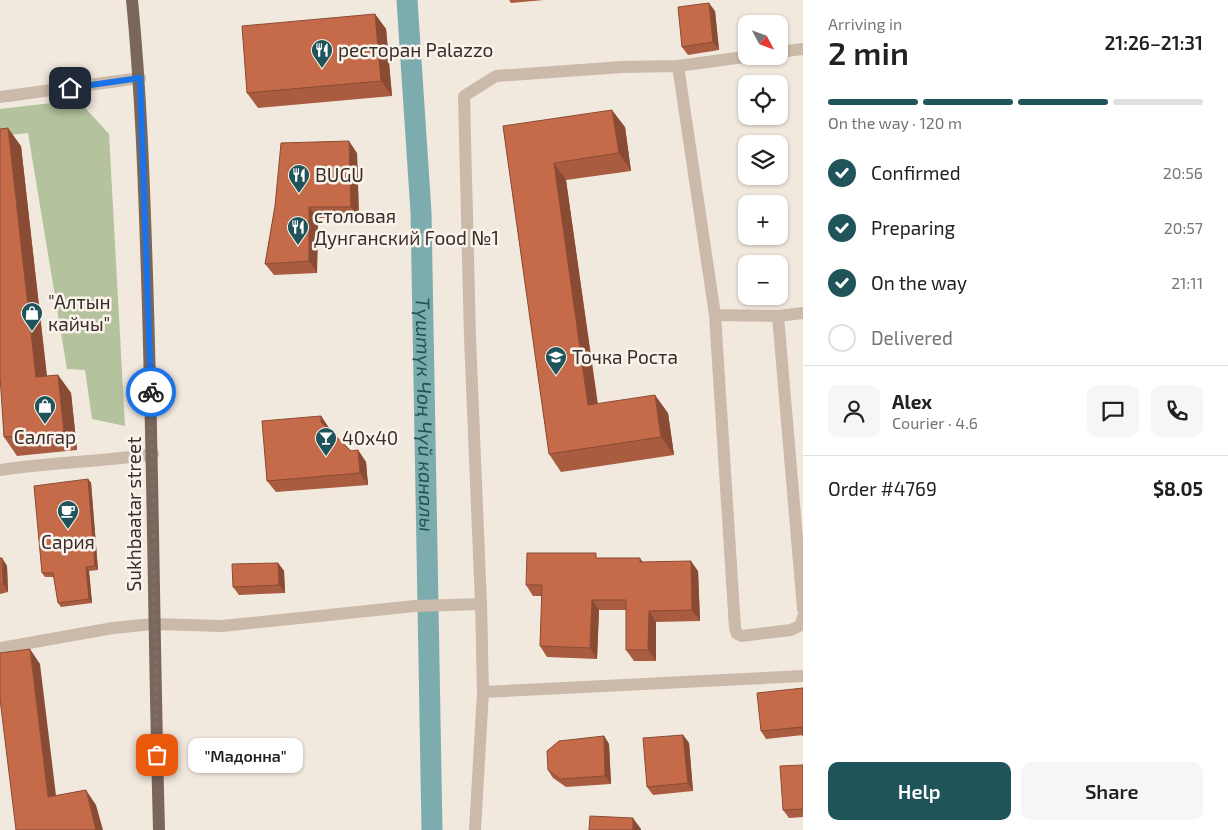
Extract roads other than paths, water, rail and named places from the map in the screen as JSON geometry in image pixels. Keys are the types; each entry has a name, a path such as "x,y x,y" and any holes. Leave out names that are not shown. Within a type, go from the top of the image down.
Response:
{"main road":[{"name":"Sukhbaatar street","path":"132,0 140,78 153,454 153,624 159,830"}],"street":[{"path":"788,51 803,49"},
{"path":"475,830 483,692 482,604 470,337 464,96 496,76 622,67 678,66 738,58"},
{"path":"678,66 715,315 737,634 742,636 791,630 801,625 803,618"},
{"path":"0,96 140,78"},
{"path":"715,315 778,316 803,313"},
{"path":"778,316 803,609"},
{"path":"0,470 43,464 112,460 153,454"},
{"path":"0,648 113,628 153,624 222,626 414,606 482,604"},
{"path":"483,692 803,676"}],"waterway":[{"name":"Түштүк Чоң Чүй каналы","path":"407,0 421,212 432,830"}],"place":[{"name":"ресторан Palazzo","path":"322,69"},
{"name":"BUGU","path":"299,194"},
{"name":"столовая Дунганский Food №1","path":"298,246"},
{"name":"\"Алтын кайчы\"","path":"32,332"},
{"name":"Точка Роста","path":"556,376"},
{"name":"Салгар","path":"45,425"},
{"name":"40x40","path":"326,457"},
{"name":"Сария","path":"68,530"},
{"name":"\"Мадонна\"","path":"157,755"}]}
